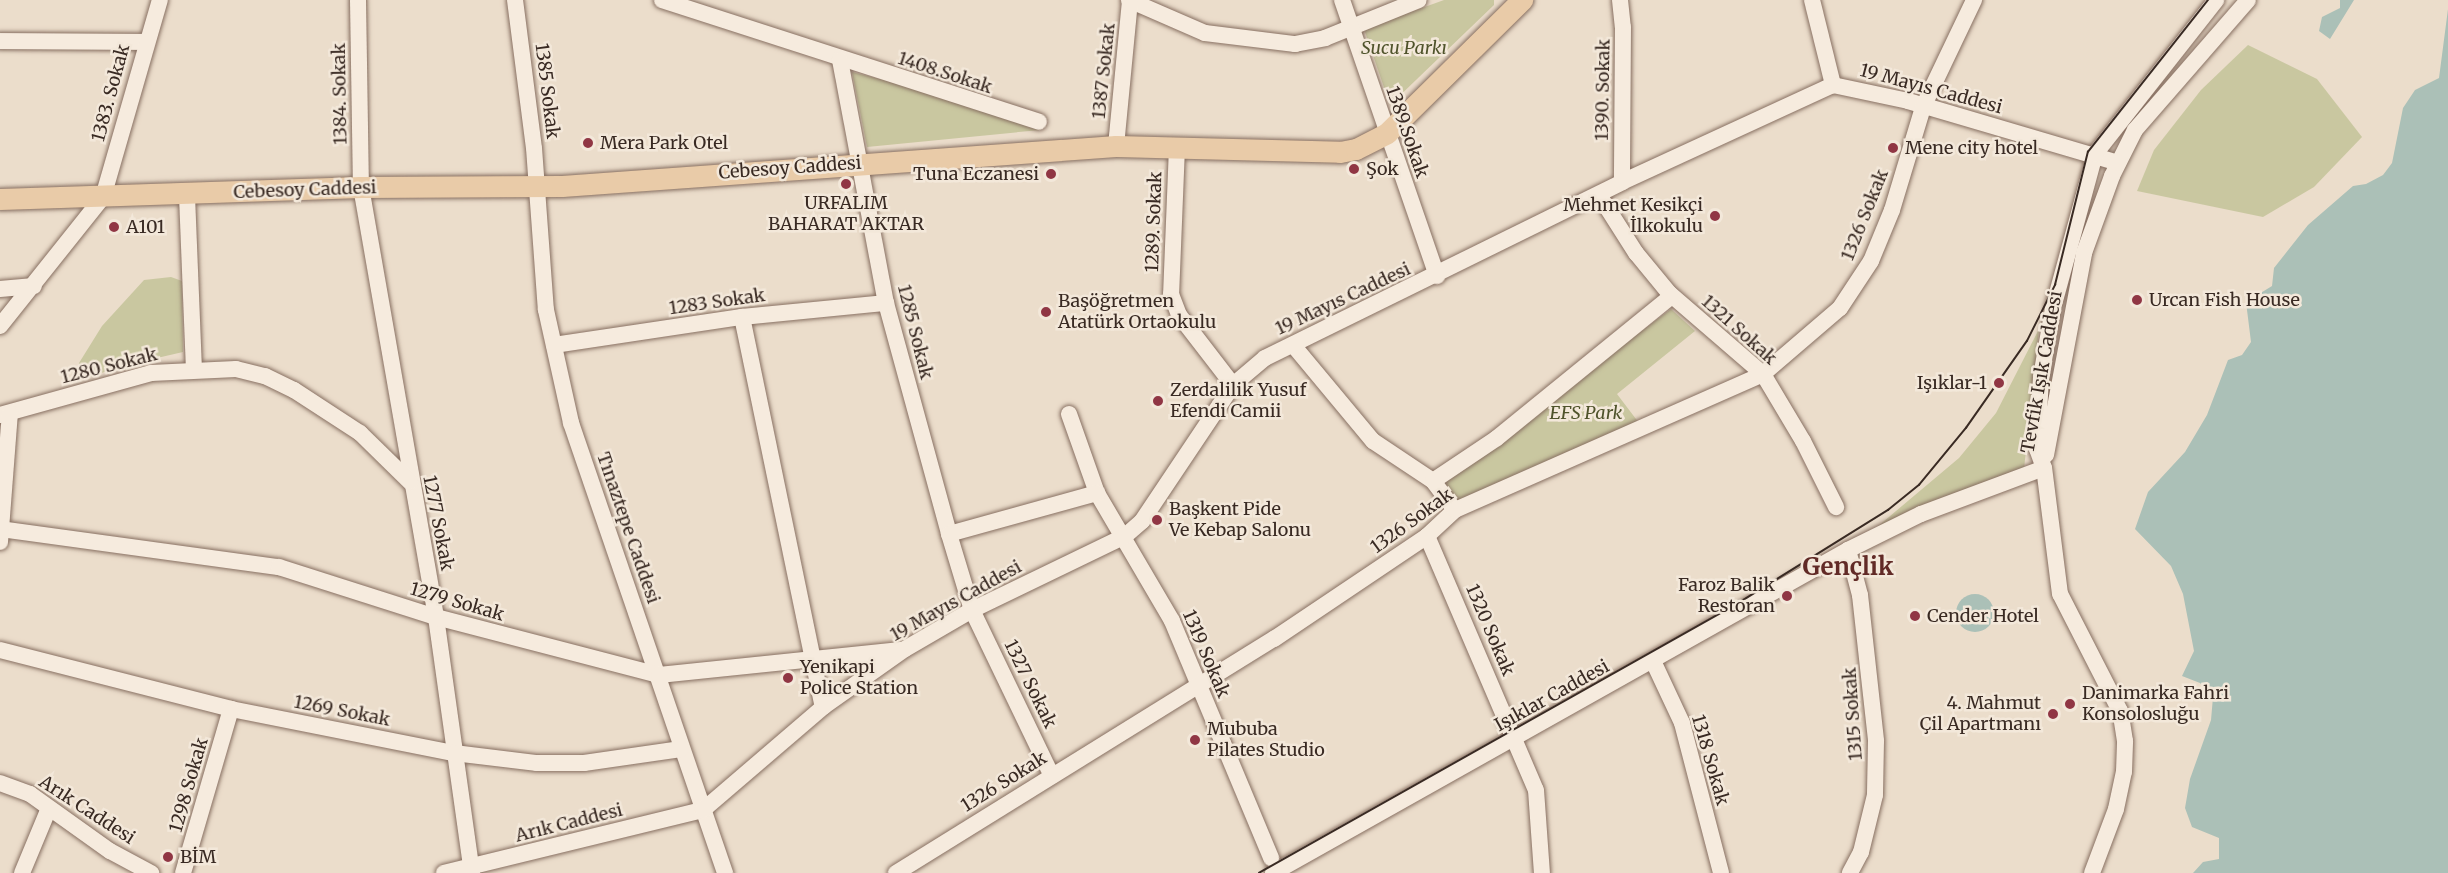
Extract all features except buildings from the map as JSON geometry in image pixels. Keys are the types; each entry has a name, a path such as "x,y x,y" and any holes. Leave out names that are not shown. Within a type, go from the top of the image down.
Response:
{"main road":[{"name":"Cebesoy Caddesi","path":"0,199 187,195 361,187 538,187 858,162 962,159 1116,146 1319,153 1356,149 1386,133 1522,0"}],"street":[{"name":"1383. Sokak","path":"103,197 160,0"},
{"name":"1384. Sokak","path":"358,0 361,187"},
{"name":"1385 Sokak","path":"515,0 538,187"},
{"name":"1408.Sokak","path":"662,0 840,60 1039,122"},
{"path":"1130,0 1205,33 1252,42 1295,44 1351,28 1419,0"},
{"name":"1387 Sokak","path":"1116,146 1130,0"},
{"name":"1389.Sokak","path":"1342,0 1437,276"},
{"name":"1390. Sokak","path":"1620,0 1623,27 1622,182"},
{"path":"1812,0 1833,86"},
{"name":"1326 Sokak","path":"896,873 1197,685 1427,536 1455,510 1763,374 1840,308 1871,261 1892,210 1923,107 1974,0"},
{"name":"Tevfik Işık Caddesi","path":"2044,468 2037,449 2041,376 2053,308 2095,154 2216,0"},
{"name":"Tevfik Işık Caddesi","path":"2044,468 2084,253 2118,163 2135,130 2248,0"},
{"path":"0,41 146,42"},
{"name":"1285 Sokak","path":"840,60 886,303 972,610"},
{"name":"19 Mayıs Caddesi","path":"703,810 823,707 905,649 972,610 1125,536 1142,521 1233,385 1265,358 1437,276 1622,182 1833,86 1923,107 2095,154 2118,163"},
{"name":"1289. Sokak","path":"1177,147 1171,294 1179,315 1233,385"},
{"name":"1277 Sokak","path":"361,187 410,482 436,617 470,870"},
{"name":"Tınaztepe Caddesi","path":"538,187 546,310 571,423 725,873"},
{"path":"187,195 195,369"},
{"name":"1321 Sokak","path":"1599,195 1636,253 1672,296 1763,374 1836,507"},
{"path":"0,326 103,197"},
{"path":"0,289 34,286"},
{"path":"1433,481 1497,438 1672,296"},
{"name":"1283 Sokak","path":"554,345 742,317 886,303"},
{"path":"742,317 816,661 823,707"},
{"path":"1293,345 1373,441 1433,481 1455,510"},
{"name":"1280 Sokak","path":"5,414 151,374 195,369 236,369 265,376 294,390 360,433 410,482"},
{"path":"0,542 5,414"},
{"name":"1319 Sokak","path":"1069,414 1097,493 1125,536 1172,621 1272,865"},
{"path":"2044,468 2060,594 2120,711 2125,741 2124,772 2116,809 2092,873"},
{"name":"Işıklar Caddesi","path":"1272,865 1514,740 1848,550 1921,514 2044,468"},
{"path":"949,534 1097,493"},
{"name":"1279 Sokak","path":"0,529 279,567 436,617 658,675 816,661 905,649"},
{"name":"1320 Sokak","path":"1427,536 1536,790 1542,873"},
{"name":"1315 Sokak","path":"1848,550 1860,595 1876,741 1875,795 1861,852 1850,873"},
{"name":"1327 Sokak","path":"972,610 1052,776"},
{"name":"1269 Sokak","path":"0,650 231,709 454,753 537,763 584,763 681,749"},
{"name":"1318 Sokak","path":"1653,661 1682,723 1721,873"},
{"name":"1298 Sokak","path":"183,873 231,709"},
{"name":"Arık Caddesi","path":"0,783 30,794 150,873"},
{"path":"22,873 49,808"},
{"name":"Arık Caddesi","path":"444,873 470,870 703,810"}],"green space":[{"name":"Sucu Parkı","path":"1444,0 1494,0 1494,5 1390,105 1364,29"},
{"path":"2248,45 2317,79 2362,137 2314,187 2263,217 2137,191 2154,150 2201,90"},
{"path":"852,72 896,83 1040,130 867,147"},
{"path":"171,277 182,281 183,352 118,367 77,382 79,363 102,326 144,280"},
{"name":"EFS Park","path":"1671,309 1695,331 1617,394 1639,423 1453,507 1439,482"},
{"path":"2039,329 2024,469 1877,527 1959,458 1996,413"}],"shaded area":[{"path":"2340,0 2354,0 2330,39 2319,31 2322,17 2340,8"},
{"path":"2448,9 2448,873 2193,873 2203,862 2219,859 2219,838 2192,827 2185,808 2190,779 2211,720 2213,697 2200,683 2182,676 2194,651 2183,594 2171,566 2135,529 2148,492 2185,452 2207,415 2228,360 2242,355 2251,342 2246,302 2272,286 2274,268 2308,225 2353,186 2366,184 2383,175 2392,163 2403,108 2415,90 2439,78"},
{"path":"1975,594 1982,595 1988,600 1993,606 1993,620 1988,626 1982,631 1975,632 1968,631 1962,626 1957,620 1956,613 1957,606 1962,600 1968,595"}],"tram line":[{"path":"1259,873 1737,604 1888,510 1919,485 1966,428 2027,341 2055,285 2088,152 2208,0"}],"place":[{"name":"Mera Park Otel","path":"588,143"},
{"name":"Mene city hotel","path":"1893,148"},
{"name":"Şok","path":"1354,169"},
{"name":"Tuna Eczanesi","path":"1051,174"},
{"name":"URFALIM BAHARAT AKTAR","path":"846,184"},
{"name":"Mehmet Kesikçi İlkokulu","path":"1715,216"},
{"name":"A101","path":"114,227"},
{"name":"Urcan Fish House","path":"2137,300"},
{"name":"Başöğretmen Atatürk Ortaokulu","path":"1046,312"},
{"name":"Işıklar-1","path":"1999,383"},
{"name":"Zerdalilik Yusuf Efendi Camii","path":"1158,401"},
{"name":"Başkent Pide Ve Kebap Salonu","path":"1157,520"},
{"name":"Faroz Balik Restoran","path":"1787,596"},
{"name":"Cender Hotel","path":"1915,616"},
{"name":"Yenikapi Police Station","path":"788,678"},
{"name":"Danimarka Fahri Konsolosluğu","path":"2070,704"},
{"name":"4. Mahmut Çil Apartmanı","path":"2053,714"},
{"name":"Mububa Pilates Studio","path":"1195,740"},
{"name":"BİM","path":"168,857"}],"district":[{"name":"Gençlik","path":"1848,567"}]}
